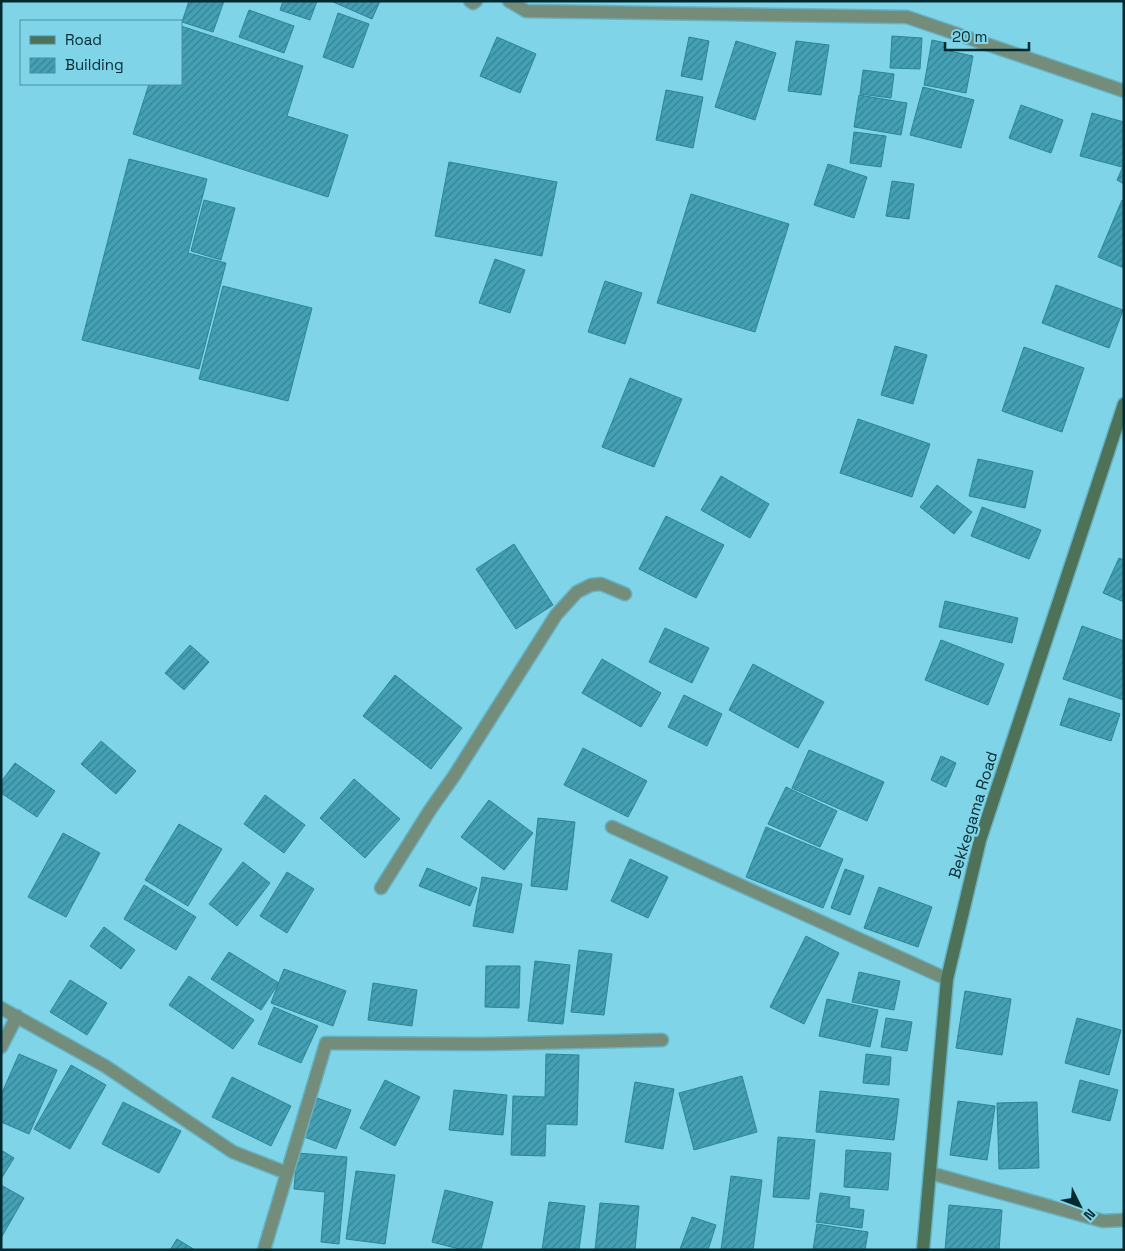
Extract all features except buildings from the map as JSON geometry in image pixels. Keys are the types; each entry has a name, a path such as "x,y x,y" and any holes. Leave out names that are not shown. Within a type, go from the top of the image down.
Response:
{"street":[{"path":"470,1 476,1"},
{"path":"509,1 526,11 907,17 1124,91"},
{"name":"Bekkegama Road","path":"923,1250 947,979 980,840 1124,404"},
{"path":"382,888 430,810 454,776 556,616 577,592 591,585 601,584 624,594"},
{"path":"612,827 947,979"},
{"path":"1,1008 105,1066 233,1152 287,1173"},
{"path":"1,1047 17,1016"},
{"path":"264,1250 326,1043 482,1044 662,1040"},
{"path":"930,1173 1103,1221 1124,1220"}]}
